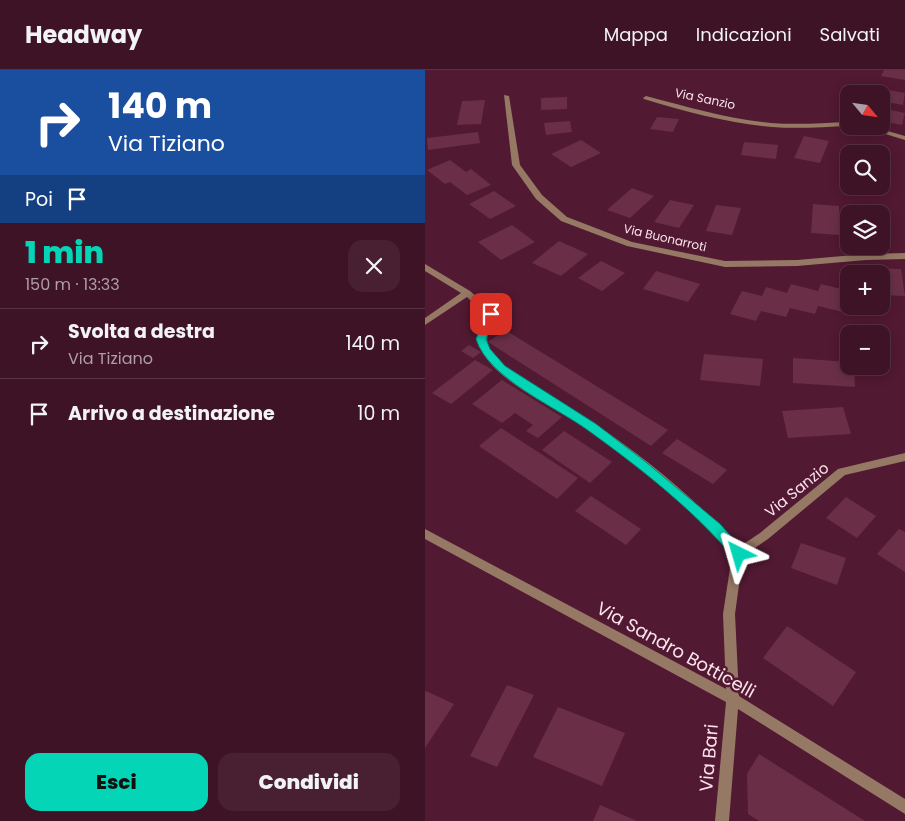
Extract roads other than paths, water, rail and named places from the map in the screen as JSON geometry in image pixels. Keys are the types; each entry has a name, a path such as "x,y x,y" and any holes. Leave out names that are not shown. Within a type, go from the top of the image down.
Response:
{"street":[{"name":"Via Buonarroti","path":"506,96 516,165 539,197 564,219 630,244 725,264 905,256"},
{"name":"Via Sanzio","path":"646,98 680,108 761,124 791,126 840,124"},
{"path":"890,134 905,138"},
{"path":"425,266 467,293 491,314 481,339 485,351 501,369 592,427 643,466 716,527 739,554 729,614 733,699"},
{"path":"425,322 467,293"},
{"name":"Via Sanzio","path":"739,554 842,472 905,457"},
{"name":"Via Sandro Botticelli","path":"425,534 733,699 905,807"},
{"name":"Via Bari","path":"722,821 733,699"}]}
